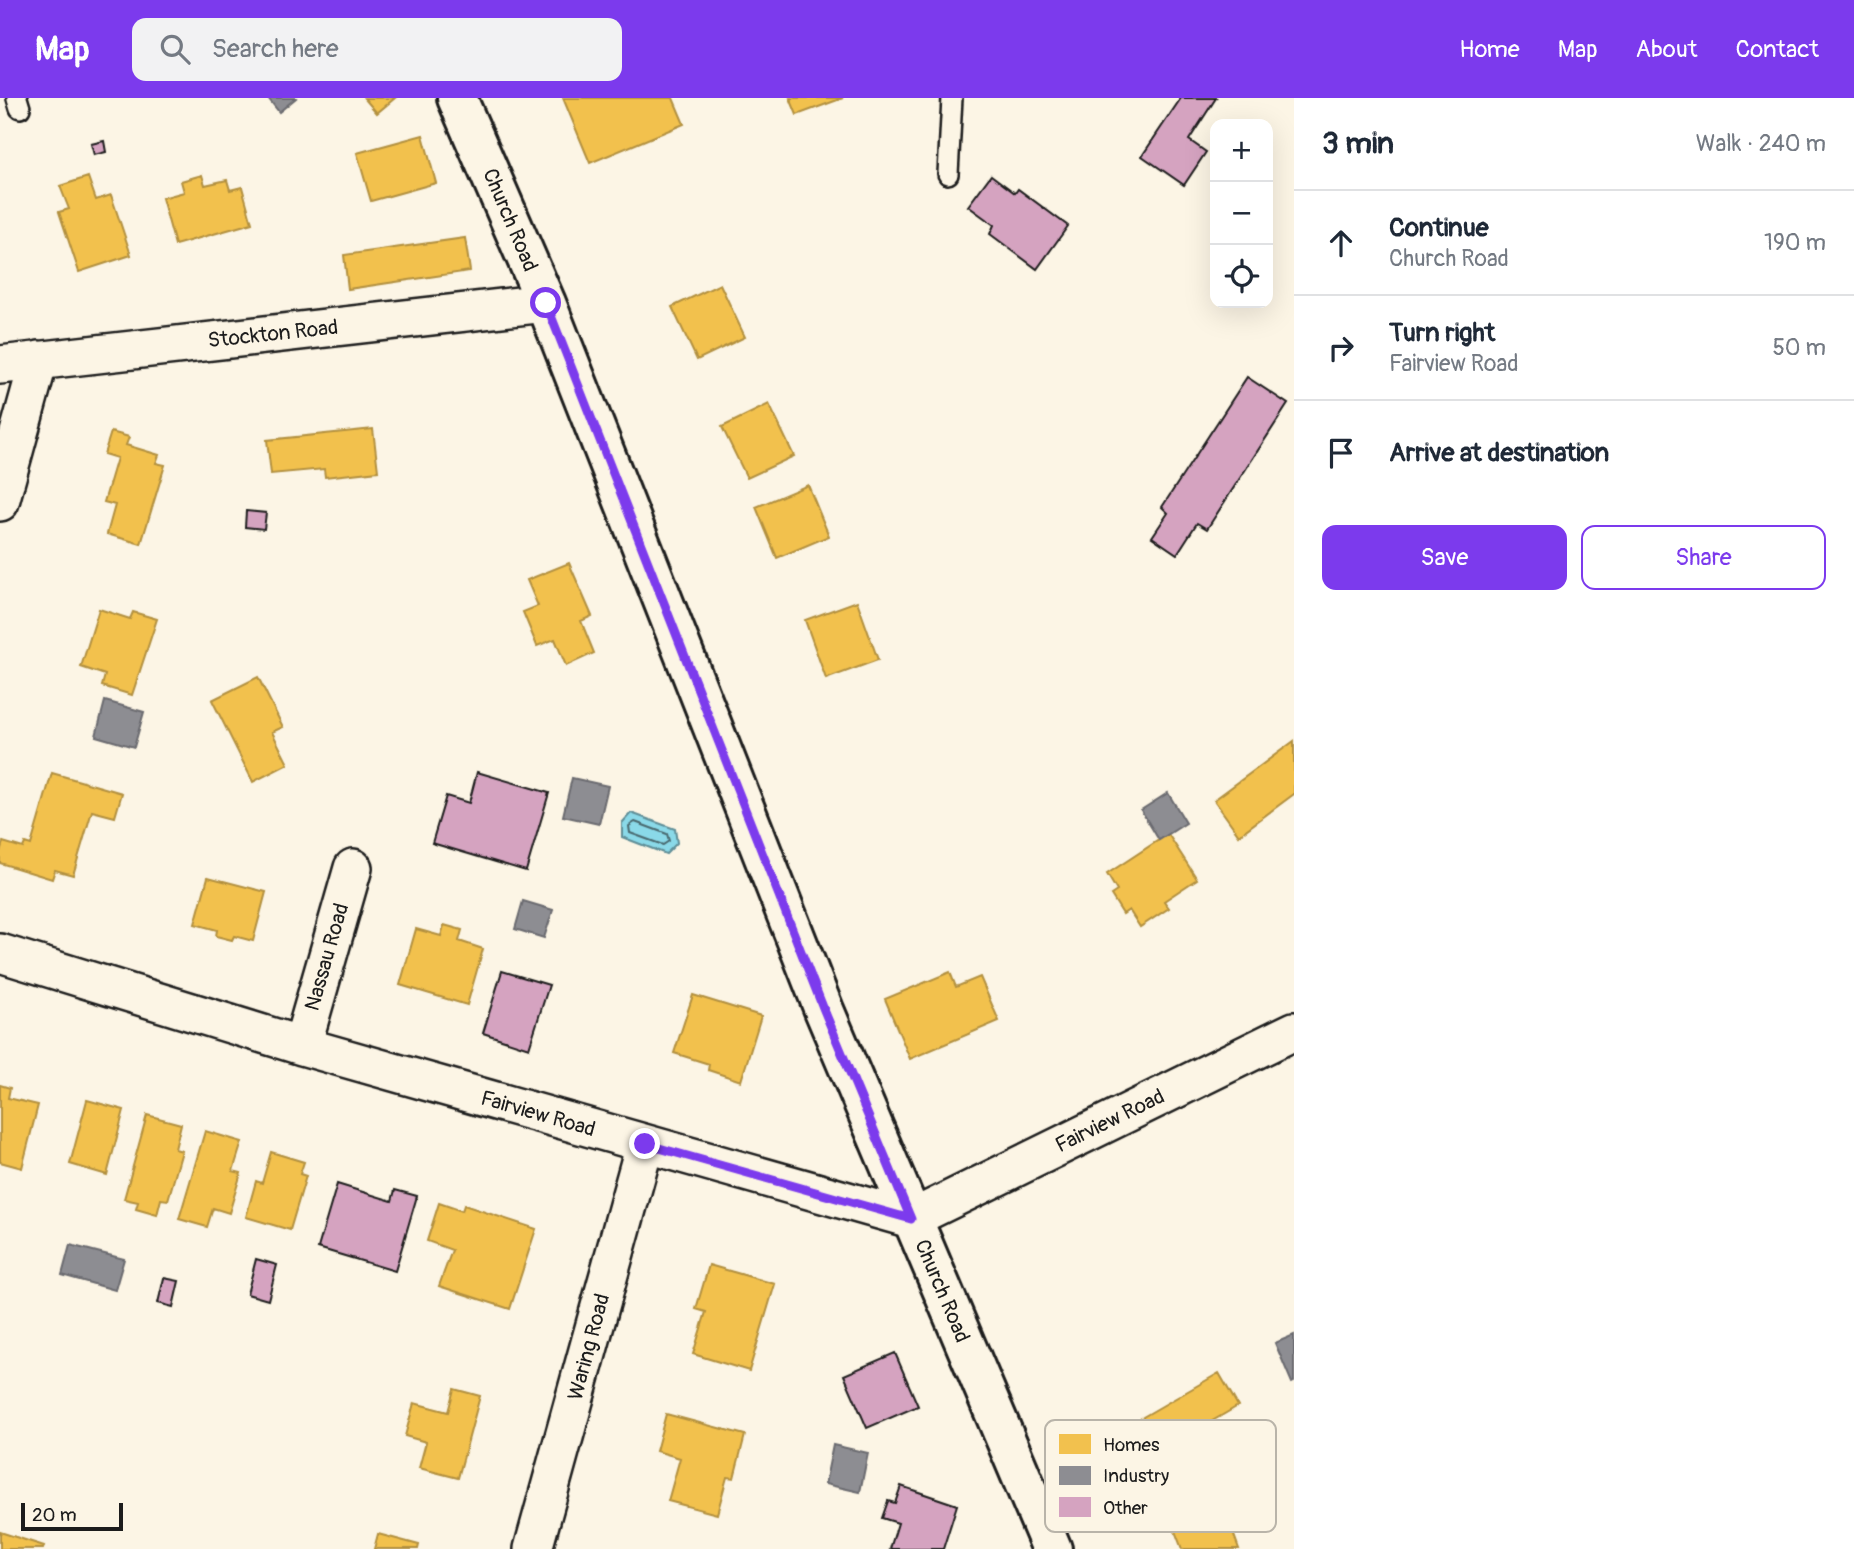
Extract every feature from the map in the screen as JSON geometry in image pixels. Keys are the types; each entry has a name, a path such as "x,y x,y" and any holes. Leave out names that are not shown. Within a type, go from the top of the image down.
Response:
{"street":[{"name":"Church Road","path":"457,98 546,303 824,1010 1052,1549"},
{"name":"Stockton Road","path":"0,365 546,303"},
{"path":"0,502 39,360"},
{"name":"Nassau Road","path":"302,1046 352,868"},
{"name":"Fairview Road","path":"0,953 302,1046 911,1219 1294,1031"},
{"name":"Waring Road","path":"533,1549 645,1144"}],"lane":[{"path":"948,174 952,98"}],"water":[{"path":"631,813 675,829 677,843 666,854 622,837 622,823"}],"building: Homes":[{"path":"364,98 395,98 377,113"},
{"path":"563,98 673,98 684,124 590,163"},
{"path":"790,98 843,98 797,115"},
{"path":"423,135 436,183 371,201 357,153"},
{"path":"202,175 205,185 227,180 230,190 242,187 252,223 175,245 162,198 184,192 181,181"},
{"path":"88,177 96,200 111,195 131,255 79,272 59,212 69,209 60,186"},
{"path":"465,238 470,271 348,289 344,255"},
{"path":"720,284 745,337 697,360 672,307"},
{"path":"769,404 794,456 747,478 722,427"},
{"path":"373,429 378,471 325,477 324,469 271,474 267,440"},
{"path":"111,432 129,437 126,445 159,455 156,463 165,465 141,544 107,534 115,505 104,502 117,458 104,454"},
{"path":"808,485 829,536 777,558 756,507"},
{"path":"569,563 592,616 581,621 594,653 566,666 555,639 537,646 523,612 538,606 527,580"},
{"path":"857,601 878,660 826,679 805,620"},
{"path":"99,609 130,619 133,612 157,619 132,695 102,686 105,675 81,667"},
{"path":"258,677 283,727 272,732 288,764 253,782 212,700"},
{"path":"1294,741 1294,794 1239,835 1214,800"},
{"path":"52,773 122,793 115,817 92,811 73,875 55,870 52,879 0,863 0,852 3,842 23,848 25,843 31,845"},
{"path":"1168,834 1197,879 1164,901 1169,908 1140,927 1129,910 1123,914 1111,895 1117,891 1107,874"},
{"path":"208,877 266,892 253,941 234,936 232,940 216,936 217,930 195,924"},
{"path":"444,925 462,930 459,941 483,949 467,1005 400,985 416,929 441,936"},
{"path":"950,972 956,987 980,977 999,1021 910,1059 885,999"},
{"path":"693,995 761,1016 741,1081 708,1070 709,1064 674,1053"},
{"path":"0,1085 10,1088 8,1098 38,1105 22,1168 0,1162"},
{"path":"87,1100 124,1110 107,1175 70,1164"},
{"path":"147,1115 181,1124 175,1149 182,1151 168,1200 161,1199 157,1215 136,1209 138,1202 124,1199"},
{"path":"205,1131 242,1142 233,1171 241,1173 229,1213 213,1208 207,1227 179,1219"},
{"path":"271,1152 304,1162 300,1174 306,1176 290,1230 246,1217 256,1181 262,1183"},
{"path":"439,1203 462,1211 464,1205 536,1229 510,1309 439,1286 452,1250 427,1241"},
{"path":"709,1265 775,1284 749,1371 693,1354 706,1312 696,1309"},
{"path":"1219,1373 1238,1406 1214,1420 1138,1420"},
{"path":"454,1389 480,1396 458,1478 419,1468 426,1442 405,1436 414,1403 448,1412"},
{"path":"666,1414 745,1435 734,1478 727,1477 717,1514 668,1501 680,1458 656,1451"},
{"path":"0,1532 44,1546 43,1549 0,1549"},
{"path":"1175,1532 1233,1532 1239,1549 1182,1549"},
{"path":"378,1534 419,1545 418,1549 374,1549"}],"building: Industry":[{"path":"268,98 296,98 279,112"},
{"path":"105,701 144,712 134,747 96,736"},
{"path":"572,778 608,786 599,824 563,816"},
{"path":"1168,793 1186,823 1159,840 1141,810"},
{"path":"523,901 553,910 544,938 515,929"},
{"path":"70,1245 124,1259 115,1290 62,1275"},
{"path":"1294,1335 1294,1382 1292,1383 1275,1343"},
{"path":"833,1445 868,1453 860,1492 825,1484"}],"building: Other":[{"path":"1181,98 1216,98 1189,140 1206,152 1184,185 1142,156"},
{"path":"104,141 106,152 94,155 91,144"},
{"path":"991,175 1015,193 1018,189 1068,226 1037,269 990,234 994,225 968,206"},
{"path":"1247,377 1288,404 1207,529 1197,523 1177,554 1152,537 1168,513 1162,507"},
{"path":"246,511 266,513 264,529 245,527"},
{"path":"477,772 549,793 526,871 432,843 446,796 469,803"},
{"path":"502,971 549,985 529,1048 483,1033"},
{"path":"337,1184 392,1201 395,1190 417,1196 395,1271 318,1248"},
{"path":"256,1259 277,1265 268,1300 247,1294"},
{"path":"164,1278 179,1281 173,1307 158,1303"},
{"path":"895,1353 918,1406 867,1428 844,1375"},
{"path":"901,1486 957,1505 943,1549 890,1549 898,1523 882,1518 888,1501 895,1503"}],"route":[{"path":"546,303 824,1010 911,1219 645,1144"}]}
